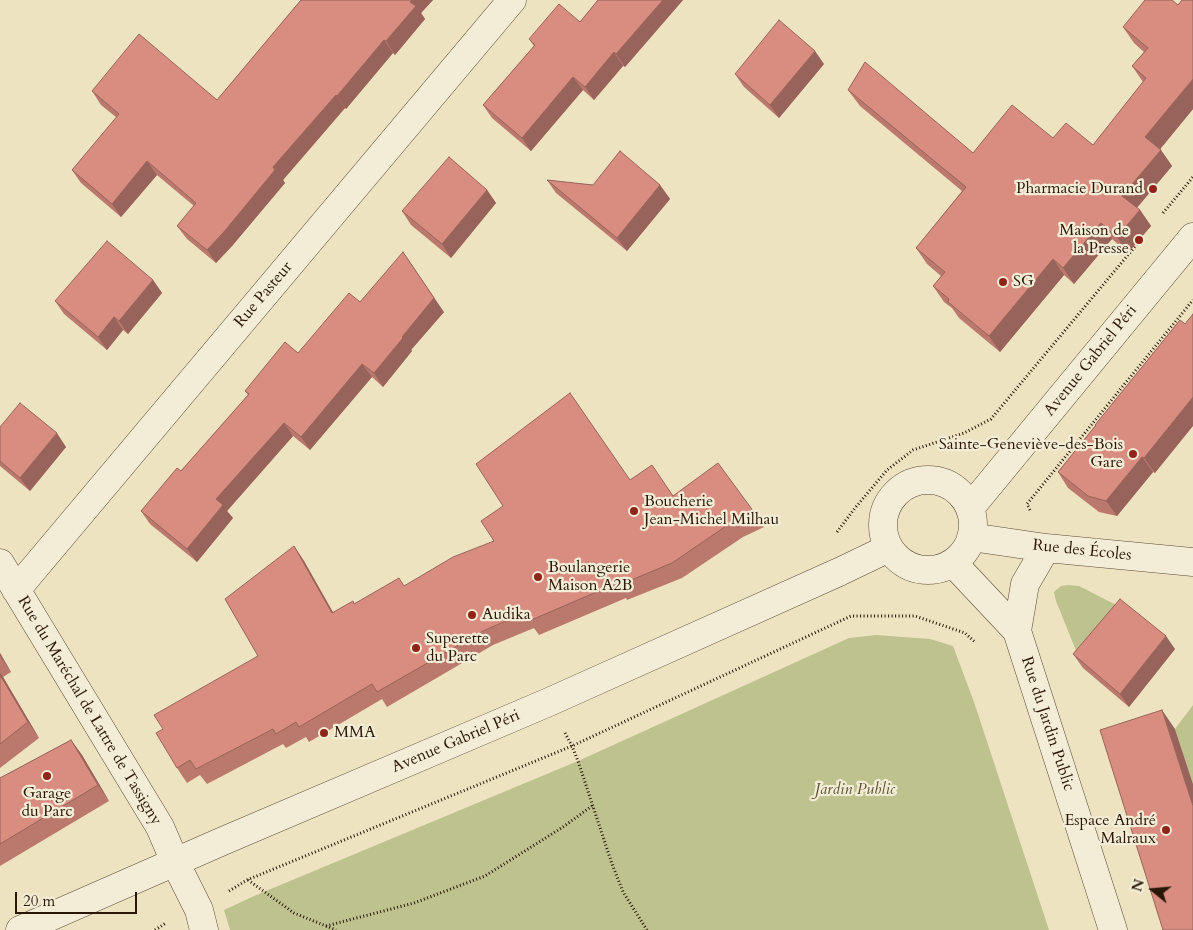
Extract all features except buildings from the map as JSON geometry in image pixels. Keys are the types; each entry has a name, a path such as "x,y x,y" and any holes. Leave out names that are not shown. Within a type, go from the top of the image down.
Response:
{"street":[{"name":"Rue Pasteur","path":"16,590 512,0"},
{"name":"Avenue Gabriel Péri","path":"970,508 1193,237"},
{"path":"894,479 912,482 926,479 940,481 952,486 963,496 970,508 973,522 968,547 953,563 939,569 925,570 910,567 898,559 889,548 884,536 882,522 891,498 894,479"},
{"name":"Rue des Écoles","path":"971,537 1046,548 1193,562"},
{"name":"Avenue Gabriel Péri","path":"20,930 549,702 889,548"},
{"name":"Rue du Jardin Public","path":"1017,631 1025,584 1046,548"},
{"name":"Rue du Maréchal de Lattre de Tassigny","path":"0,563 160,827 201,920"},
{"name":"Rue du Jardin Public","path":"953,563 1017,631 1113,930"}],"path":[{"path":"1158,219 1193,177"},
{"path":"833,538 855,508 894,479 913,450 964,433 991,420 1147,233"},
{"path":"201,920 247,880 572,746 851,616"},
{"path":"549,702 572,746 623,892 647,930"},
{"path":"326,926 414,903 485,876 592,806"},
{"path":"247,880 294,913 336,930"}],"green space":[{"path":"1061,586 1079,586 1130,612 1083,668 1054,592"},
{"name":"Jardin Public","path":"876,635 930,639 953,646 974,702 1049,930 230,930 224,910 254,896 578,761 849,638"},
{"path":"1193,705 1193,784 1175,729"}],"place":[{"name":"Pharmacie Durand","path":"1153,189"},
{"name":"Maison de la Presse","path":"1139,240"},
{"name":"SG","path":"1003,282"},
{"name":"Sainte-Geneviève-des-Bois Gare","path":"1133,454"},
{"name":"Boucherie Jean-Michel Milhau","path":"634,511"},
{"name":"Boulangerie Maison A2B","path":"538,577"},
{"name":"Audika","path":"472,615"},
{"name":"Superette du Parc","path":"416,648"},
{"name":"MMA","path":"324,733"},
{"name":"Garage du Parc","path":"47,776"},
{"name":"Espace André Malraux","path":"1166,830"}]}
